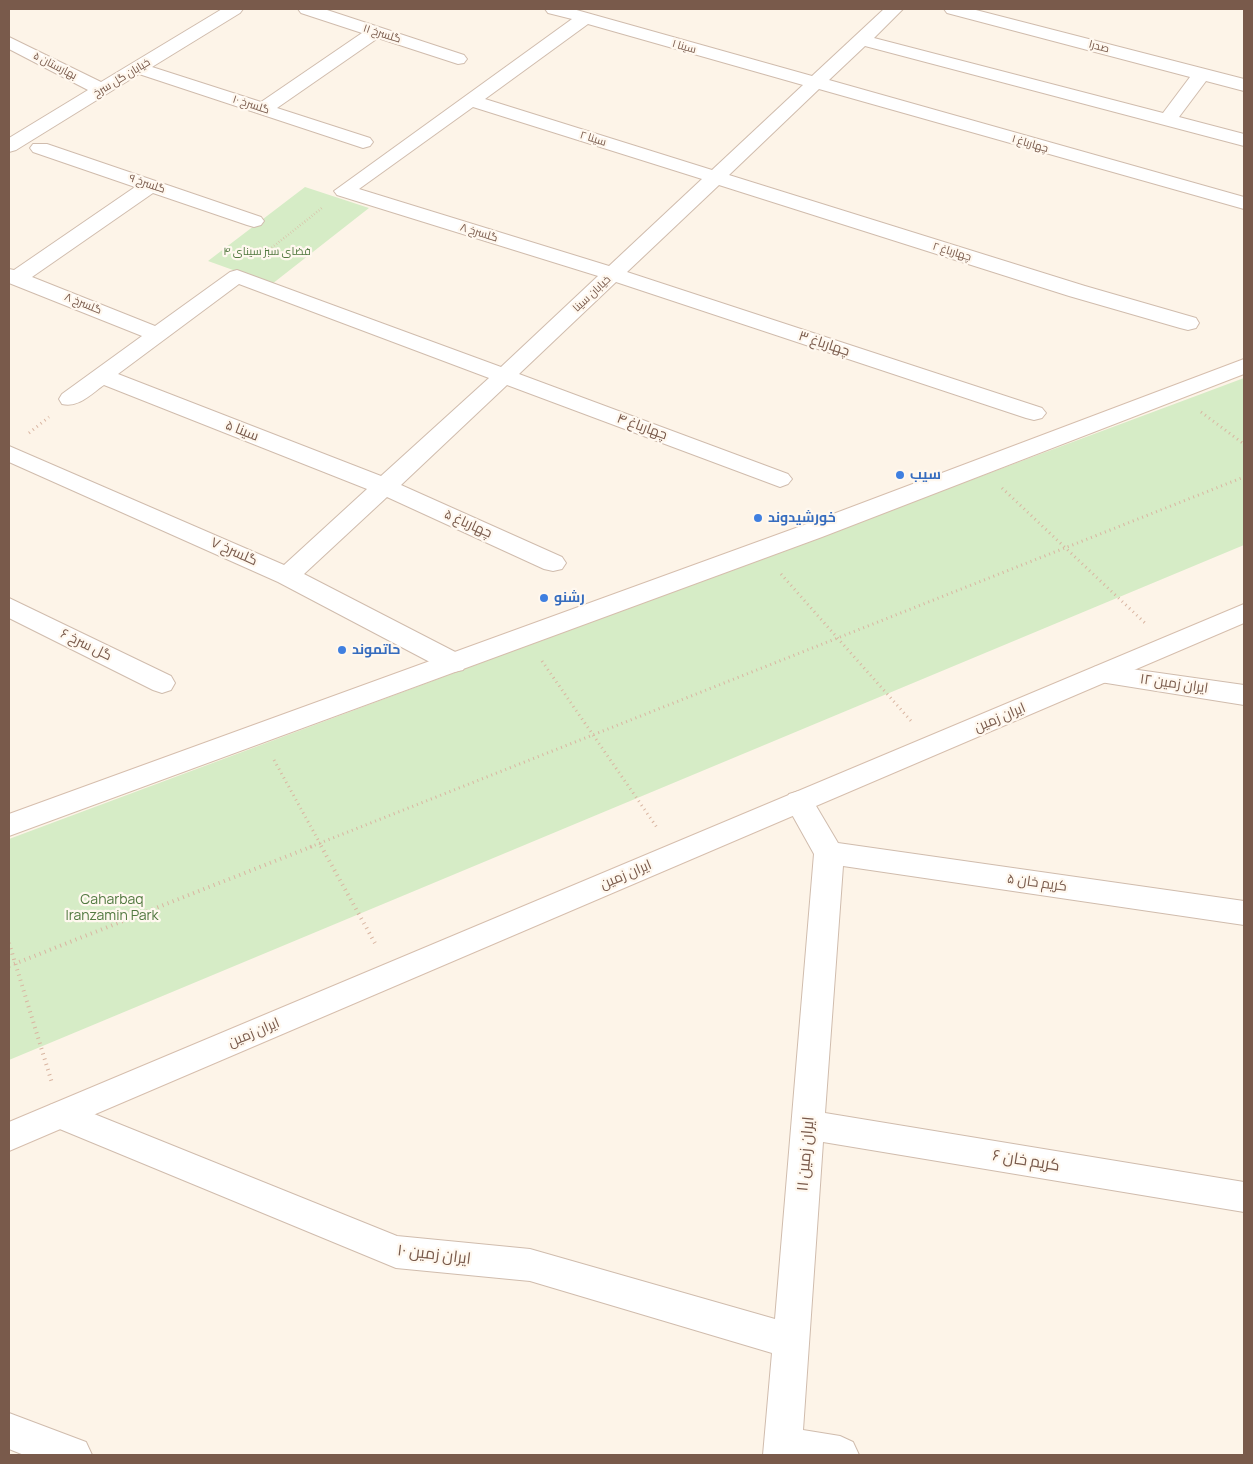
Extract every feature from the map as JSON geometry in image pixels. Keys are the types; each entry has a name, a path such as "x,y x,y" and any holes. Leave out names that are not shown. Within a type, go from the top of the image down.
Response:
{"street":[{"name":"گلسرخ ۱۱","path":"307,9 458,58"},
{"name":"سینا ۱","path":"554,9 815,84"},
{"name":"خیابان سینا","path":"286,576 504,376 894,9"},
{"name":"صدرا","path":"953,9 1244,85"},
{"name":"خیابان گل سرخ","path":"12,141 138,68 222,11"},
{"path":"344,191 584,19"},
{"path":"263,109 375,32"},
{"path":"862,40 1244,140"},
{"name":"بهارستان ۵","path":"9,42 102,90"},
{"name":"گلسرخ ۱۰","path":"138,68 363,142"},
{"path":"1167,120 1202,74"},
{"name":"چهارباغ ۱","path":"815,84 1244,203"},
{"name":"سینا ۲","path":"470,100 716,178"},
{"name":"گلسرخ ۹","path":"40,148 254,221"},
{"name":"چهارباغ ۲","path":"716,178 1077,291 1188,323"},
{"path":"12,276 150,186"},
{"name":"گلسرخ ۸","path":"344,191 613,274"},
{"name":"چهارباغ ۳","path":"613,274 1034,413"},
{"name":"گلسرخ ۸","path":"12,276 157,334"},
{"path":"70,399 237,276"},
{"name":"چهارباغ ۴","path":"237,276 780,479"},
{"path":"9,825 761,550 1244,366"},
{"name":"سینا ۵","path":"102,376 383,486"},
{"name":"گلسرخ ۷","path":"16,446 286,576 454,663"},
{"name":"چهارباغ ۵","path":"383,486 553,562"},
{"name":"گل سرخ ۶","path":"9,606 162,683"},
{"name":"ایران زمین","path":"9,1137 1244,613"},
{"name":"ایران زمین ۱۲","path":"1103,674 1244,695"},
{"path":"800,802 829,853"},
{"name":"کریم خان ۵","path":"829,853 1244,913"},
{"name":"ایران زمین ۱۱","path":"782,1450 829,853"},
{"name":"ایران زمین ۱۰","path":"62,1115 396,1252 530,1265 791,1341"},
{"name":"کریم خان ۶","path":"808,1125 1244,1197"},
{"path":"9,1431 73,1455"},
{"path":"782,1450 840,1455"}],"path":[{"path":"237,276 344,191"},
{"path":"1175,393 1244,444"},
{"path":"16,446 70,399"},
{"path":"980,467 1168,646"},
{"path":"9,966 1244,477"},
{"path":"761,550 933,746"},
{"path":"525,637 676,854"},
{"path":"260,734 392,974"},
{"path":"9,943 62,1115"}],"green space":[{"name":"فضای سبز سینای ۴","path":"305,187 369,208 272,284 208,261"},
{"name":"Caharbaq Iranzamin Park","path":"1244,378 1244,545 9,1060 9,839"}],"place":[{"name":"سیب","path":"900,475"},
{"name":"خورشیدوند","path":"758,518"},
{"name":"رشنو","path":"544,598"},
{"name":"حاتموند","path":"342,650"}]}
